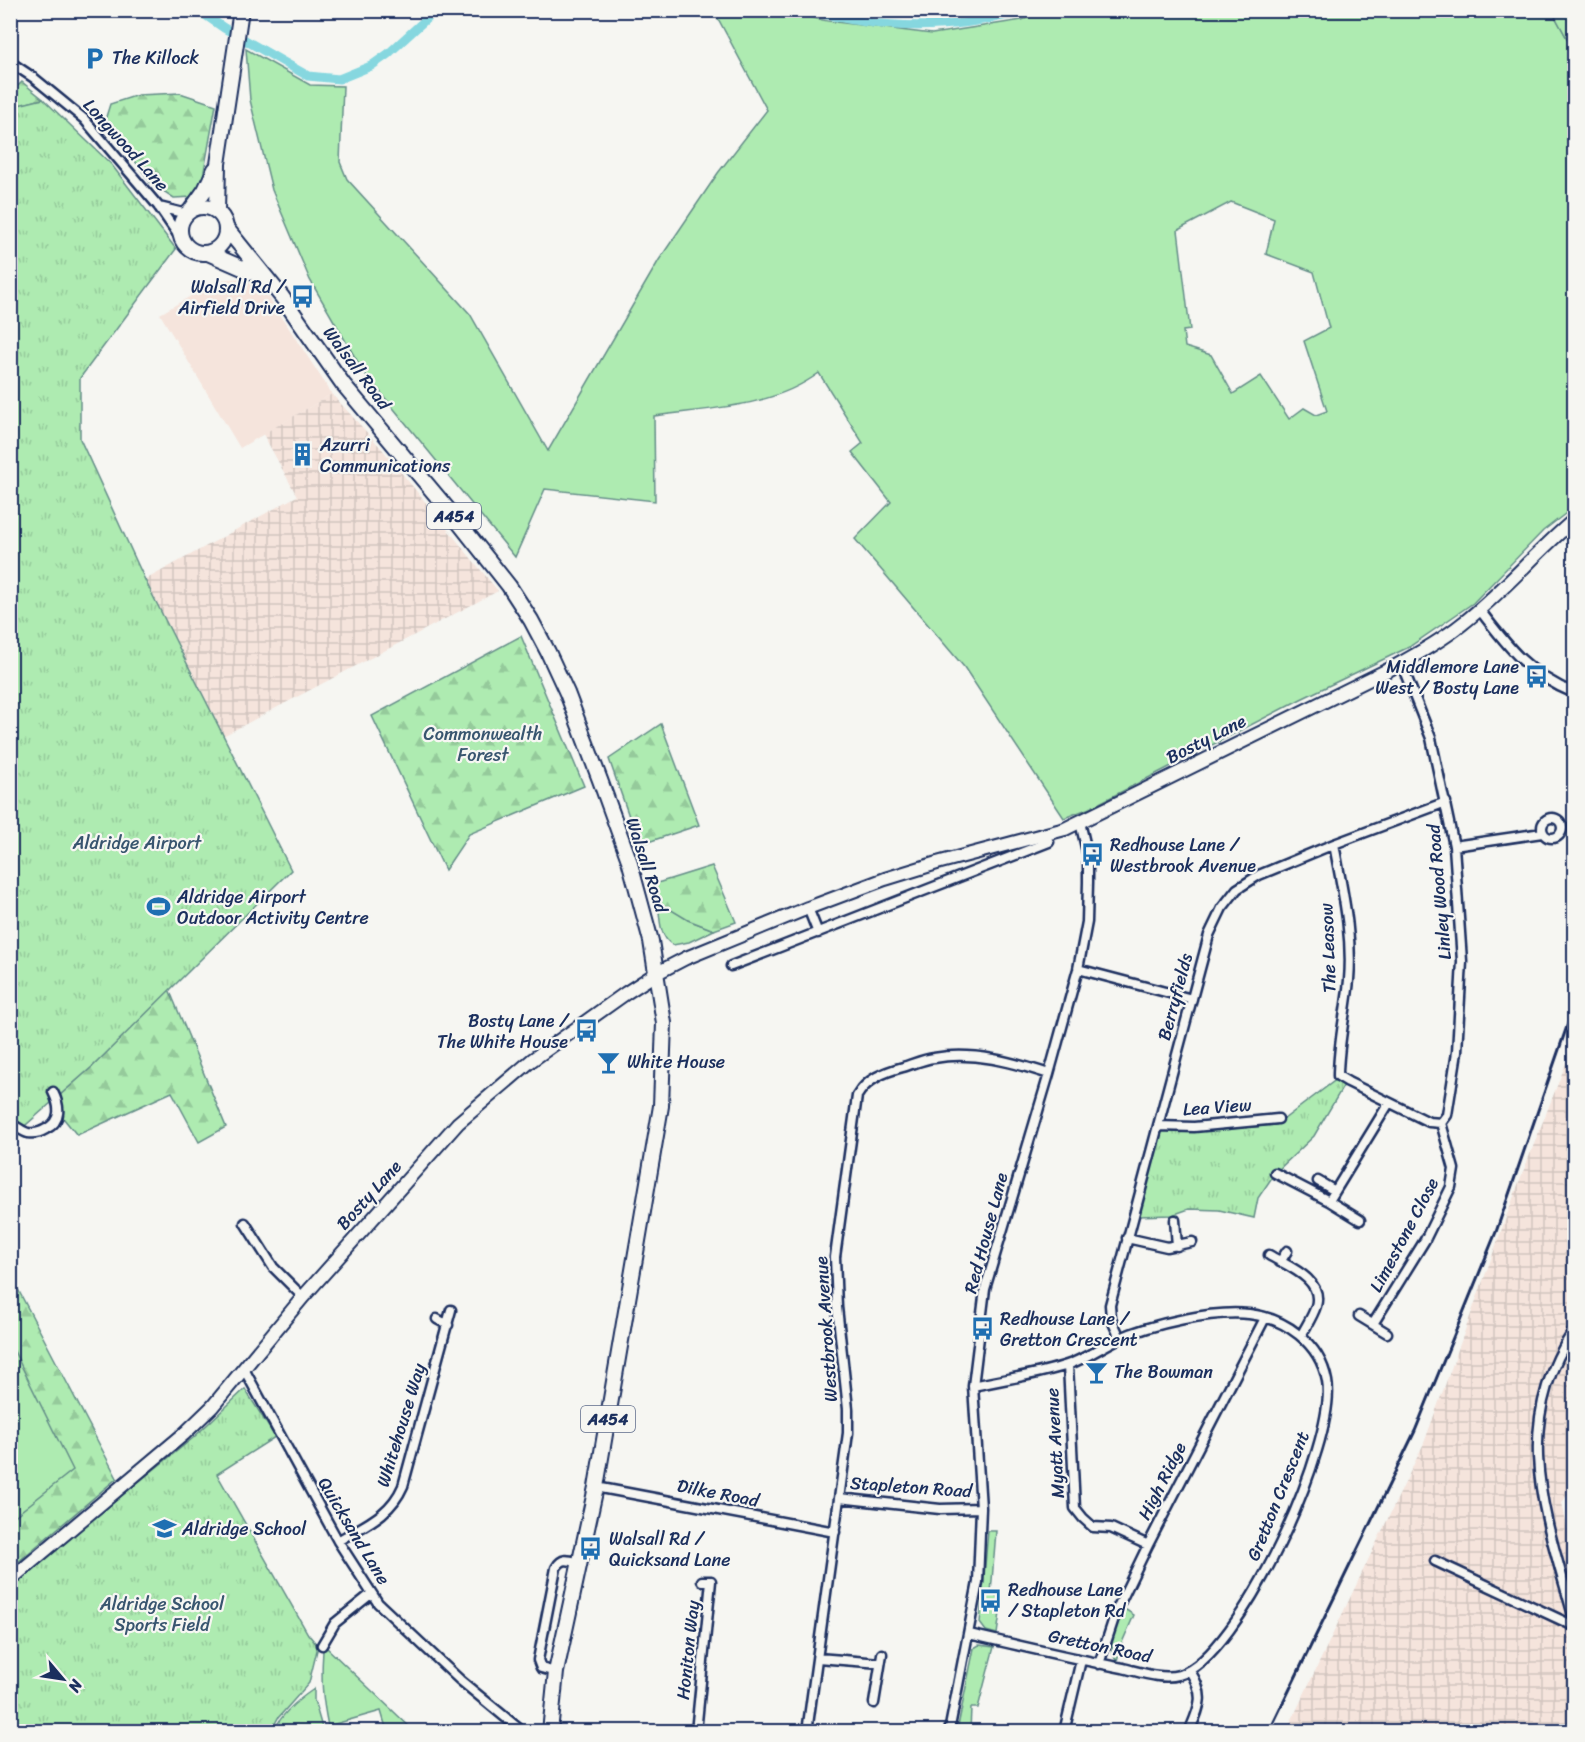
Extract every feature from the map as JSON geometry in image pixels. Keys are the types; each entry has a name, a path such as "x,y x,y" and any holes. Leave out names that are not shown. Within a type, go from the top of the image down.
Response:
{"main road":[{"path":"217,212 218,164 241,10"},
{"path":"189,212 203,207 217,212 224,219 226,229 224,242 218,249 208,253 192,251 182,239 180,226 189,212 205,190 218,164"},
{"name":"Walsall Road","path":"226,229 282,297 343,384 509,585 531,620 567,693 643,904 657,972 664,1023 661,1106 596,1487 556,1672 549,1731"},
{"name":"Walsall Road","path":"208,253 265,278"},
{"name":"Bosty Lane","path":"10,1580 184,1434 212,1407 303,1297 458,1123 532,1060 657,972 808,908 885,879 946,860 1065,829 1080,822 1401,663 1442,640 1575,520"}],"street":[{"name":"Longwood Lane","path":"10,62 84,118 159,207 182,239"},
{"name":"Longwood Lane","path":"159,207 189,212"},
{"path":"1479,609 1520,659 1536,673 1575,693"},
{"name":"Linley Wood Road","path":"1401,663 1431,738 1454,846 1462,961 1457,1052 1447,1115 1441,1123"},
{"name":"Berryfields","path":"1120,1338 1111,1318 1110,1305 1209,935 1222,908 1238,889 1259,875 1446,802"},
{"name":"Red House Lane","path":"950,1731 978,1582 981,1508 974,1386 985,1289 1050,1074 1078,969 1087,922 1088,873 1088,856 1080,822"},
{"path":"1454,846 1542,832"},
{"path":"731,966 749,954 818,933 1049,842"},
{"name":"The Leasow","path":"1334,844 1347,919 1349,978 1338,1076 1389,1103"},
{"path":"808,908 818,933"},
{"path":"1078,969 1192,999"},
{"name":"Westbrook Avenue","path":"807,1731 848,1433 835,1257 857,1096 870,1080 894,1069 933,1058 962,1055 984,1057 1013,1062 1050,1074"},
{"path":"15,1126 26,1133 40,1133 55,1123 59,1113 58,1101 53,1092"},
{"path":"1329,1201 1389,1103 1428,1122 1441,1123"},
{"name":"Lea View","path":"1158,1126 1194,1126 1278,1119"},
{"name":"Limestone Close","path":"1373,1324 1425,1240 1451,1187 1454,1168 1441,1123"},
{"path":"1275,1173 1360,1220"},
{"path":"1318,1181 1335,1191"},
{"path":"1174,1220 1177,1246"},
{"path":"245,1223 273,1267 303,1297"},
{"path":"1127,1238 1157,1246 1177,1246 1192,1242"},
{"path":"1280,1262 1287,1251"},
{"path":"1269,1255 1304,1276 1316,1290 1318,1298 1316,1307 1301,1336"},
{"name":"Whitehouse Way","path":"338,1541 385,1513 397,1499 403,1486 451,1310"},
{"name":"Gretton Crescent","path":"974,1386 1068,1365 1120,1338 1197,1317 1248,1314 1279,1322 1301,1336 1320,1361 1328,1383 1328,1398 1322,1430 1287,1529 1254,1595 1232,1627 1190,1671"},
{"path":"1359,1316 1387,1333"},
{"name":"High Ridge","path":"1099,1664 1116,1610 1265,1318"},
{"path":"437,1319 448,1325"},
{"path":"1575,1330 1561,1350 1547,1391 1538,1426 1537,1468 1545,1516 1575,1618"},
{"name":"Myatt Avenue","path":"1068,1365 1075,1508 1093,1527 1111,1528 1148,1545"},
{"name":"Quicksand Lane","path":"244,1370 338,1541 371,1594 388,1613 460,1680 523,1731"},
{"name":"Dilke Road","path":"596,1487 835,1532"},
{"name":"Stapleton Road","path":"839,1498 940,1509 981,1508"},
{"path":"556,1672 541,1668 538,1660 556,1568 566,1560 579,1563"},
{"path":"1435,1561 1575,1626"},
{"name":"Honiton Way","path":"696,1731 711,1581 702,1581"},
{"path":"322,1645 335,1623 371,1594"},
{"name":"Gretton Road","path":"969,1634 1099,1664 1159,1675 1176,1676 1190,1671"},
{"path":"818,1658 881,1659 874,1702"},
{"path":"1064,1731 1081,1660"},
{"path":"1189,1731 1199,1707 1201,1695 1198,1683 1190,1671"}],"shaded area":[{"path":"242,278 266,293 332,394 240,448 160,314 218,280"},
{"path":"332,394 382,449 498,591 223,736 145,580 297,496 263,434"},
{"path":"1574,1043 1574,1484 1562,1503 1574,1559 1574,1731 1286,1732 1424,1443 1519,1182"}],"green space":[{"path":"1048,10 1552,11 1574,51 1574,507 1543,531 1473,603 1409,647 1301,699 1090,808 1064,818 964,667 855,539 891,502 852,452 863,443 819,373 801,385 761,400 740,405 654,416 655,501 545,489 515,557 363,371 310,280 272,190 250,100 246,49 310,85 343,86 340,162 347,179 470,314 548,451 659,260 718,173 767,110 714,11 781,11 828,21 932,34 1022,20","holes":["1231,202 1274,219 1266,254 1314,272 1329,328 1304,341 1327,411 1316,415 1304,408 1289,419 1261,376 1233,394 1211,355 1185,347 1183,331 1190,330 1178,230"]},
{"path":"1552,11 1573,11 1574,51"},
{"path":"22,82 43,99 11,107 11,92"},
{"path":"180,93 216,105 202,182 193,197 174,198 151,183 105,120 110,104 138,95"},
{"name":"Aldridge Airport","path":"43,99 111,164 176,249 80,378 80,439 145,580 291,870 93,1066 11,1138 10,107"},
{"name":"Commonwealth Forest","path":"521,636 584,786 469,834 445,870 372,716"},
{"path":"661,724 699,825 639,845 609,759"},
{"path":"712,866 736,922 714,930 688,920 658,902 651,885"},
{"path":"658,900 688,920 714,930 689,942 673,945 662,931"},
{"path":"169,989 226,1127 199,1142 172,1092 77,1135 51,1103 93,1066"},
{"path":"1337,1079 1344,1085 1314,1136 1275,1173 1258,1198 1254,1218 1219,1210 1189,1209 1172,1215 1137,1216 1159,1131 1193,1132 1276,1125"},
{"path":"11,1276 117,1478 11,1568 11,1519 73,1470 11,1345"},
{"path":"10,1339 78,1467 11,1519 10,1519"},
{"name":"Aldridge School Sports Field","path":"245,1389 275,1437 217,1474 308,1634 318,1646 309,1683 278,1718 271,1731 11,1732 11,1585 193,1438"},
{"path":"988,1531 996,1531 991,1593 1002,1599 997,1634 986,1631 980,1623"},
{"path":"1123,1608 1134,1615 1117,1661 1112,1642"},
{"path":"979,1645 994,1647 978,1708 971,1708 970,1731 957,1731 974,1648"},
{"path":"326,1647 414,1731 387,1731 381,1711 328,1726 322,1680 323,1651"},
{"path":"314,1689 314,1700 323,1731 274,1731 291,1707"}],"waterway":[{"path":"198,10 224,28 308,76 339,79 371,66 388,54 436,10"},
{"path":"808,10 864,22 918,26 971,22 1027,10"}],"railway":[{"path":"1269,1732 1415,1431 1496,1232 1574,1006"}],"place":[{"name":"The Killock","path":"94,58"},
{"name":"Walsall Rd / Airfield Drive","path":"303,297"},
{"name":"Azurri Communications","path":"302,455"},
{"name":"Middlemore Lane West / Bosty Lane","path":"1537,677"},
{"name":"Redhouse Lane / Westbrook Avenue","path":"1092,855"},
{"name":"Aldridge Airport Outdoor Activity Centre","path":"159,907"},
{"name":"Bosty Lane / The White House","path":"586,1031"},
{"name":"White House","path":"609,1062"},
{"name":"Redhouse Lane / Gretton Crescent","path":"982,1329"},
{"name":"The Bowman","path":"1096,1372"},
{"name":"Aldridge School","path":"164,1529"},
{"name":"Walsall Rd / Quicksand Lane","path":"591,1549"},
{"name":"Redhouse Lane / Stapleton Rd","path":"990,1600"}]}
